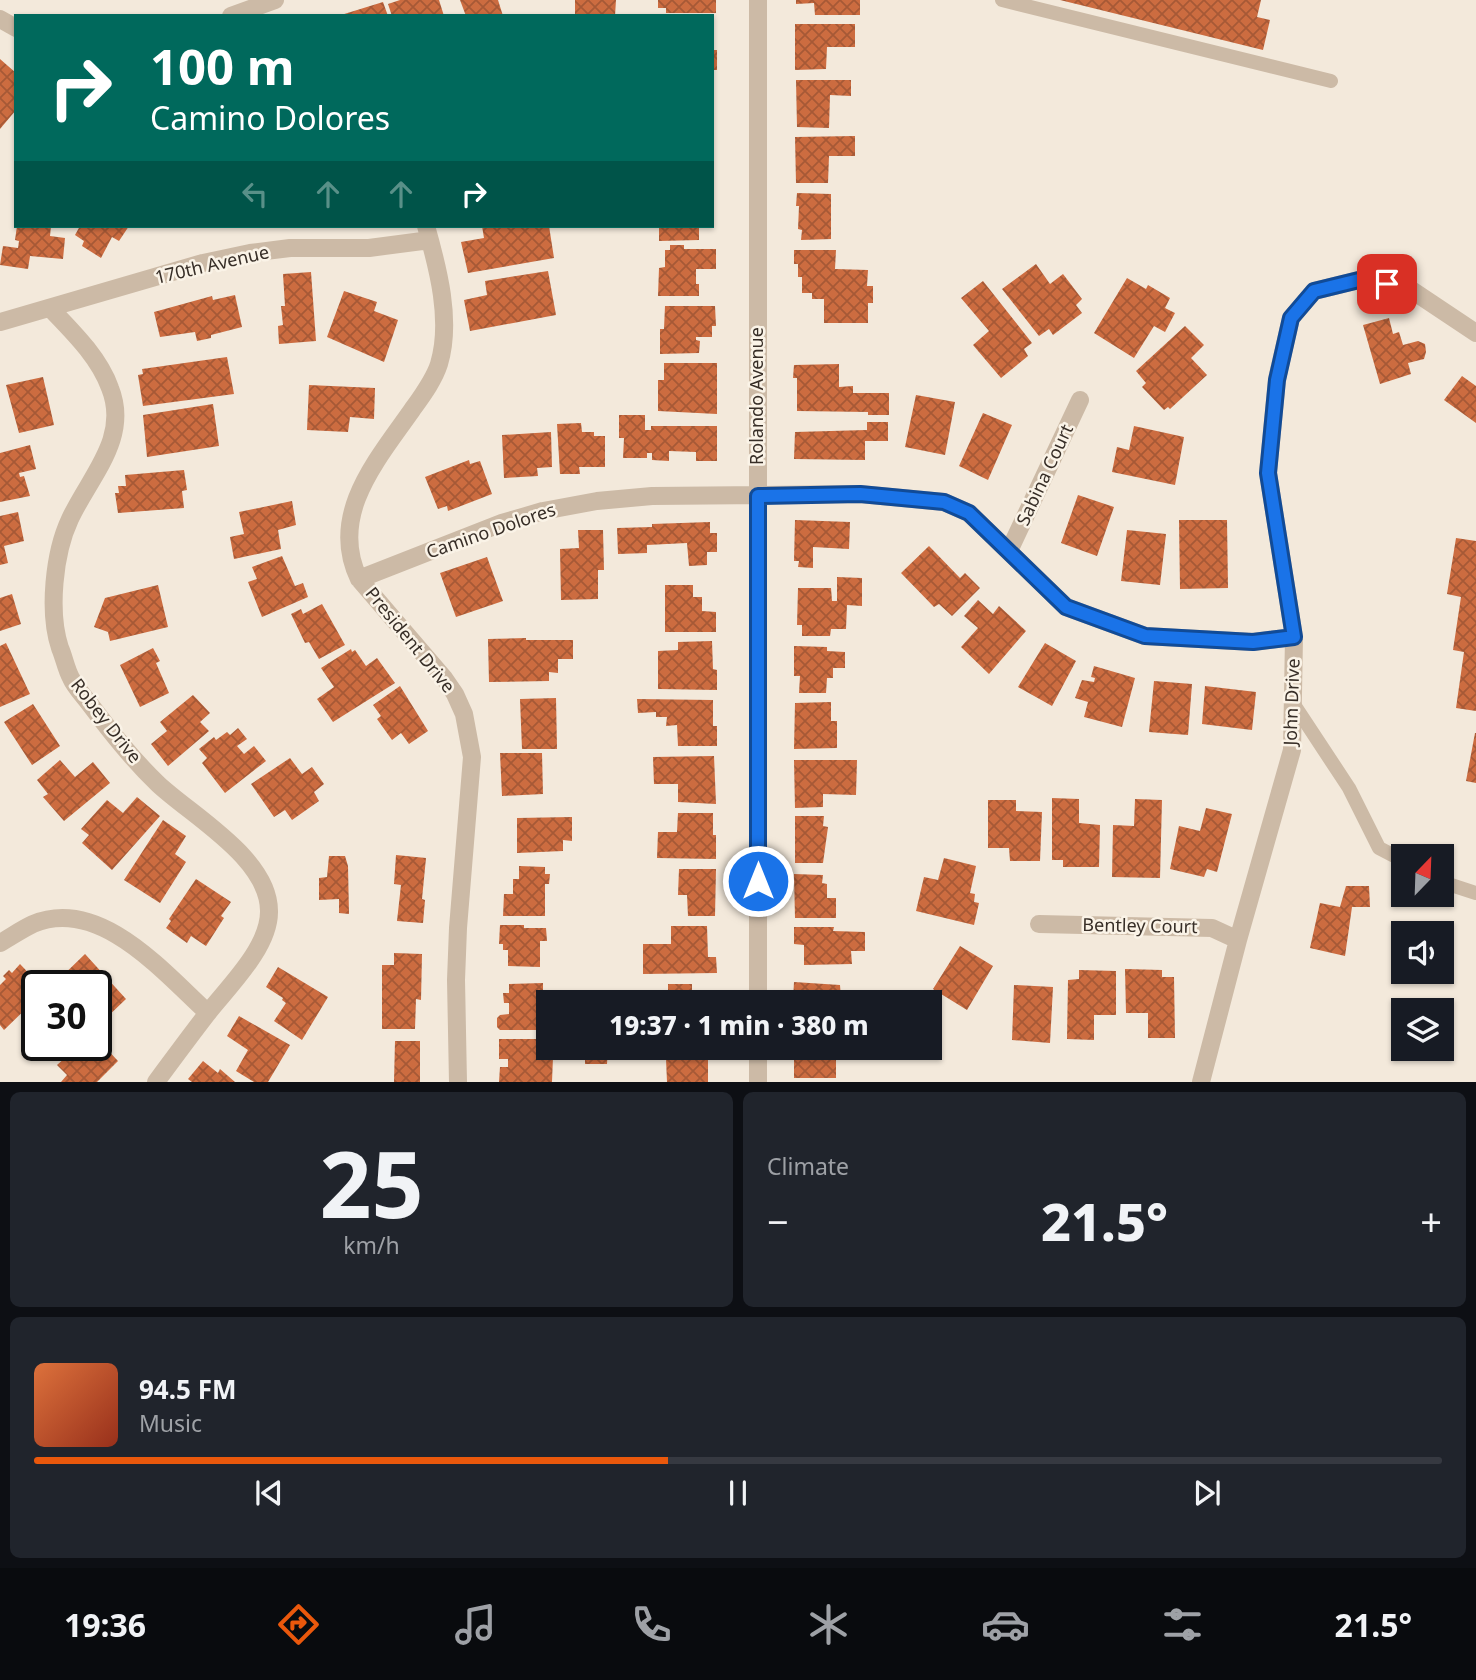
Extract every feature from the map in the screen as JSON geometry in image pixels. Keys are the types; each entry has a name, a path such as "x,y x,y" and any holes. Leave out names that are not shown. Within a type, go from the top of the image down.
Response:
{"street":[{"path":"236,14 275,0"},
{"name":"Rolando Avenue","path":"758,0 758,990"},
{"name":"170th Avenue","path":"0,322 250,253 290,248 369,248 428,233"},
{"name":"President Drive","path":"428,233 444,321 439,366 363,484 352,512 348,549 359,579 444,678 464,714 469,735 472,757 456,980 458,1082"},
{"name":"John Drive","path":"1201,1082 1292,750 1294,637 1268,473 1277,380 1291,318 1314,291 1363,279 1410,289 1476,333"},
{"name":"Robey Drive","path":"50,308 102,370 115,405 116,424 111,443 104,461 69,520 57,569 53,618 71,678 117,740 158,784 228,841 251,866 266,894 269,911 261,939 242,972 156,1082"},
{"name":"Sabina Court","path":"1009,551 1080,400"},
{"name":"Camino Dolores","path":"359,579 463,537 543,511 587,503 652,496 860,494 944,502 969,513 1066,607 1145,636 1253,642 1294,637"},
{"path":"0,943 33,924 53,919 71,918 91,922 130,942 208,1013"},
{"name":"Bentley Court","path":"1039,924 1212,928 1238,940"},
{"path":"758,1060 758,1082"}],"lane":[{"path":"1002,0 1331,82"},
{"path":"1293,703 1349,788 1379,848 1391,854"},
{"path":"1454,886 1476,893"}],"building":[{"path":"400,0 439,0 443,14 391,14 388,4"},
{"path":"460,0 498,0 502,14 465,14"},
{"path":"575,0 616,0 615,14 575,14"},
{"path":"658,0 716,0 716,13 666,13 666,8 658,8"},
{"path":"796,0 860,0 860,15 815,15 814,3 796,4"},
{"path":"1060,0 1261,0 1257,17 1270,20 1263,50"},
{"path":"383,2 387,14 344,14"},
{"path":"795,24 855,24 855,47 827,47 826,69 795,70"},
{"path":"714,50 717,50 717,70 714,70"},
{"path":"0,59 14,71 14,112 0,129"},
{"path":"796,80 851,80 851,96 830,95 829,128 797,127"},
{"path":"855,136 855,156 829,156 828,183 796,183 795,137"},
{"path":"797,193 831,194 831,239 801,240"},
{"path":"17,228 51,228 50,236 65,238 63,259 30,256 28,269 0,265 3,246 18,248 19,241 15,240"},
{"path":"79,228 128,228 119,241 112,237 101,258 82,246 84,241 75,235"},
{"path":"482,228 549,228 554,258 468,273 461,242 484,238"},
{"path":"659,228 699,228 699,240 659,241"},
{"path":"670,245 684,245 684,249 716,249 716,269 696,269 699,296 658,296 659,268 665,267 665,250 670,250"},
{"path":"794,250 836,250 835,269 868,270 867,286 873,286 873,303 868,303 868,323 824,323 824,299 812,299 812,293 802,293 802,277 798,277 798,264 794,264"},
{"path":"1036,264 1050,284 1063,274 1082,299 1076,305 1082,313 1053,335 1049,329 1039,336 1002,289"},
{"path":"548,271 556,315 470,331 464,300 487,295 485,281"},
{"path":"311,272 316,341 279,344 278,326 283,325 281,306 285,306 283,274"},
{"path":"1127,278 1146,289 1148,285 1170,298 1165,308 1175,313 1165,332 1154,326 1134,358 1094,333"},
{"path":"983,281 1032,343 1024,349 1028,356 1001,378 973,345 989,331 961,298"},
{"path":"344,291 377,302 374,311 398,320 384,362 327,337"},
{"path":"235,295 242,327 197,341 195,332 160,337 154,312 212,296 213,300"},
{"path":"665,306 715,306 716,326 712,326 712,337 696,337 696,340 700,341 699,353 660,354 660,329 664,329"},
{"path":"1389,318 1393,334 1399,332 1403,345 1418,341 1425,344 1426,352 1424,359 1408,363 1411,374 1380,384 1363,325"},
{"path":"1185,326 1204,345 1191,358 1207,375 1170,409 1168,407 1164,410 1142,387 1146,383 1136,371"},
{"path":"227,357 234,394 143,406 138,375 143,374 142,369"},
{"path":"664,363 717,363 717,414 658,411 658,380 664,380"},
{"path":"839,364 839,387 853,386 853,393 889,393 889,415 797,411 797,378 793,378 794,365"},
{"path":"1462,376 1476,386 1476,423 1444,400"},
{"path":"43,377 54,425 19,433 6,385"},
{"path":"309,385 375,388 374,419 350,417 348,432 307,430"},
{"path":"916,395 955,402 945,455 905,447"},
{"path":"213,404 219,446 147,457 143,415"},
{"path":"983,413 1012,425 988,480 959,466"},
{"path":"619,415 645,415 645,430 651,430 651,426 717,426 717,461 696,461 696,452 669,451 669,461 652,460 652,453 647,453 647,458 623,458 624,438 619,438"},
{"path":"867,422 888,422 888,441 865,441 865,460 794,459 795,432 867,430"},
{"path":"581,423 582,432 605,436 605,467 579,467 580,474 560,474 557,424"},
{"path":"1134,426 1184,437 1175,485 1112,472 1117,447 1129,450"},
{"path":"551,432 552,467 537,468 538,476 504,478 502,435"},
{"path":"30,445 36,469 19,473 20,477 24,476 30,496 0,502 0,453"},
{"path":"469,460 470,464 480,461 492,494 448,511 447,506 438,509 425,477"},
{"path":"184,470 187,490 182,491 184,508 118,513 115,493 119,493 118,486 126,486 125,475"},
{"path":"1078,495 1114,507 1097,556 1061,543"},
{"path":"292,501 296,525 278,530 281,549 234,559 230,537 244,534 239,512"},
{"path":"18,512 24,541 4,546 8,563 0,565 0,516"},
{"path":"795,520 850,522 849,549 813,547 813,568 798,567 799,561 794,561"},
{"path":"1179,520 1227,520 1228,588 1180,589"},
{"path":"710,522 710,533 717,533 717,552 707,552 707,565 689,566 687,543 647,545 647,553 618,554 617,528"},
{"path":"578,530 603,530 604,570 598,570 598,599 561,600 560,549 579,548"},
{"path":"1127,530 1166,534 1160,585 1121,581"},
{"path":"1456,538 1476,541 1476,711 1456,708 1464,652 1453,650 1461,597 1447,594"},
{"path":"929,546 960,578 965,573 980,588 952,616 939,604 934,607 901,573"},
{"path":"282,556 295,586 303,583 308,597 262,617 248,582 257,579 252,567"},
{"path":"487,557 503,601 456,617 440,573"},
{"path":"837,577 862,578 862,606 847,605 846,629 831,629 830,636 802,636 802,625 797,625 798,588 831,588 832,601 837,601"},
{"path":"158,585 168,627 110,641 108,632 94,627 105,598"},
{"path":"665,585 693,585 693,597 702,597 702,611 716,612 716,632 665,632"},
{"path":"12,594 21,624 0,631 0,598"},
{"path":"978,600 993,614 999,606 1026,631 989,674 961,647 978,628 964,616"},
{"path":"322,604 345,645 319,659 309,642 305,643 291,614 301,609 303,614"},
{"path":"488,639 573,640 573,659 558,659 558,673 549,672 549,681 489,682"},
{"path":"712,641 717,690 658,689 658,651 678,650 678,642"},
{"path":"6,643 30,694 0,707 0,646"},
{"path":"1045,643 1076,661 1052,706 1018,687"},
{"path":"794,646 827,647 827,651 845,652 845,668 833,668 833,678 827,678 826,693 799,693 800,676 794,676"},
{"path":"153,648 160,661 156,663 169,693 140,707 120,665"},
{"path":"351,649 352,652 355,650 366,666 377,658 395,683 333,722 317,699 334,687 321,668"},
{"path":"1094,666 1135,678 1122,727 1084,717 1088,702 1075,698 1082,680 1094,682 1095,678 1091,677"},
{"path":"1154,681 1192,684 1188,735 1149,732"},
{"path":"400,686 428,731 409,744 401,733 392,740 377,719 381,716 373,705"},
{"path":"1205,686 1256,692 1252,730 1202,724"},
{"path":"193,695 210,713 200,722 209,731 168,766 151,744 167,731 160,722"},
{"path":"556,698 557,749 522,749 520,699"},
{"path":"637,699 713,700 713,726 717,726 717,746 678,746 677,725 666,726 667,717 656,717 656,712 638,713"},
{"path":"831,702 831,721 837,721 837,748 794,749 795,703"},
{"path":"33,704 60,746 32,765 4,722"},
{"path":"238,728 247,739 237,746 244,754 254,746 266,761 225,793 202,763 207,758 199,749 214,737 216,740 227,732 230,735"},
{"path":"1476,733 1476,783 1466,781"},
{"path":"500,753 542,753 543,794 502,796"},
{"path":"714,756 716,804 678,802 678,784 654,784 653,757"},
{"path":"290,758 302,774 312,767 324,784 314,792 319,801 292,820 285,810 274,817 251,784"},
{"path":"60,760 75,777 93,762 110,783 64,821 43,797 48,794 37,780"},
{"path":"794,760 857,760 856,795 823,794 823,807 795,808"},
{"path":"137,797 160,816 112,870 82,843 89,835 81,829 107,800 123,813"},
{"path":"1052,798 1079,799 1079,823 1100,825 1099,867 1063,867 1063,860 1052,860"},
{"path":"1135,799 1162,800 1160,878 1112,877 1113,825 1134,826"},
{"path":"988,800 1016,800 1016,811 1042,812 1040,861 1010,861 1009,848 988,848"},
{"path":"1206,808 1232,814 1217,872 1207,869 1204,877 1170,869 1179,826 1200,831"},
{"path":"678,813 713,813 716,859 657,858 658,832 677,832"},
{"path":"795,816 824,816 823,826 828,827 823,863 795,863"},
{"path":"572,817 572,841 563,840 563,851 517,853 517,818"},
{"path":"163,820 186,836 175,854 186,862 160,903 124,880"},
{"path":"396,855 426,858 422,899 425,900 423,923 397,921 401,885 394,884"},
{"path":"329,856 345,856 348,866 349,914 339,913 339,899 319,900 319,878 327,877"},
{"path":"944,858 976,866 970,893 975,894 974,902 979,903 974,925 916,911 924,877 938,880"},
{"path":"519,866 545,867 545,874 550,874 549,884 545,884 545,916 503,916 504,894 513,894 513,879 519,879"},
{"path":"679,869 716,869 715,916 688,916 687,895 678,895"},
{"path":"794,874 823,875 822,883 827,884 827,898 836,898 836,918 795,918"},
{"path":"196,879 231,902 206,946 191,936 187,943 166,928 171,921 169,919"},
{"path":"1346,886 1369,886 1370,907 1352,907 1345,956 1310,948 1320,903 1340,907"},
{"path":"500,925 546,928 547,941 540,941 540,967 508,966 508,950 503,950 503,944 499,944"},
{"path":"671,926 707,926 708,957 716,957 717,973 643,974 643,944 671,944"},
{"path":"794,927 834,927 833,931 865,932 865,951 851,951 852,964 804,965 804,945 794,944"},
{"path":"960,946 993,966 967,1010 942,995 942,990 933,989"},
{"path":"394,953 422,954 421,1000 416,999 415,1029 382,1029 382,965 394,965"},
{"path":"85,954 100,970 68,970"},
{"path":"20,964 26,970 21,970 21,1014 4,1030 0,1025 0,985 9,970 12,973"},
{"path":"278,967 328,997 302,1040 274,1021 286,1003 266,987"},
{"path":"1125,969 1162,970 1162,977 1174,977 1175,1038 1148,1038 1148,1013 1126,1013"},
{"path":"1079,970 1116,971 1116,1015 1094,1015 1094,1040 1067,1039 1068,980 1079,979"},
{"path":"794,982 840,985 840,990 794,990"},
{"path":"543,983 543,990 536,990 536,1030 500,1030 497,1027 497,1018 509,1014 509,1003 504,1003 503,993 509,993 509,984"},
{"path":"112,984 126,999 112,1012"},
{"path":"668,984 692,984 692,990 668,990"},
{"path":"1014,985 1053,987 1050,1043 1012,1040"},
{"path":"239,1016 290,1045 268,1082 254,1082 236,1071 248,1050 227,1036"},
{"path":"499,1039 536,1039 536,1060 553,1060 552,1082 499,1082 500,1067 508,1067 508,1059 499,1059"},
{"path":"395,1041 420,1041 420,1082 394,1082"},
{"path":"112,1055 118,1061 97,1082 61,1082 67,1075 57,1065 62,1061 112,1061"},
{"path":"585,1060 607,1060 607,1064 585,1064"},
{"path":"666,1060 708,1060 708,1082 667,1082"},
{"path":"794,1060 836,1060 836,1078 794,1078"},
{"path":"203,1061 218,1073 220,1069 235,1082 192,1082 188,1079"}],"route":[{"path":"758,881 758,496 860,494 944,502 969,513 1066,607 1145,636 1253,642 1294,637 1268,473 1277,380 1291,318 1314,291 1363,279 1387,284"}]}
